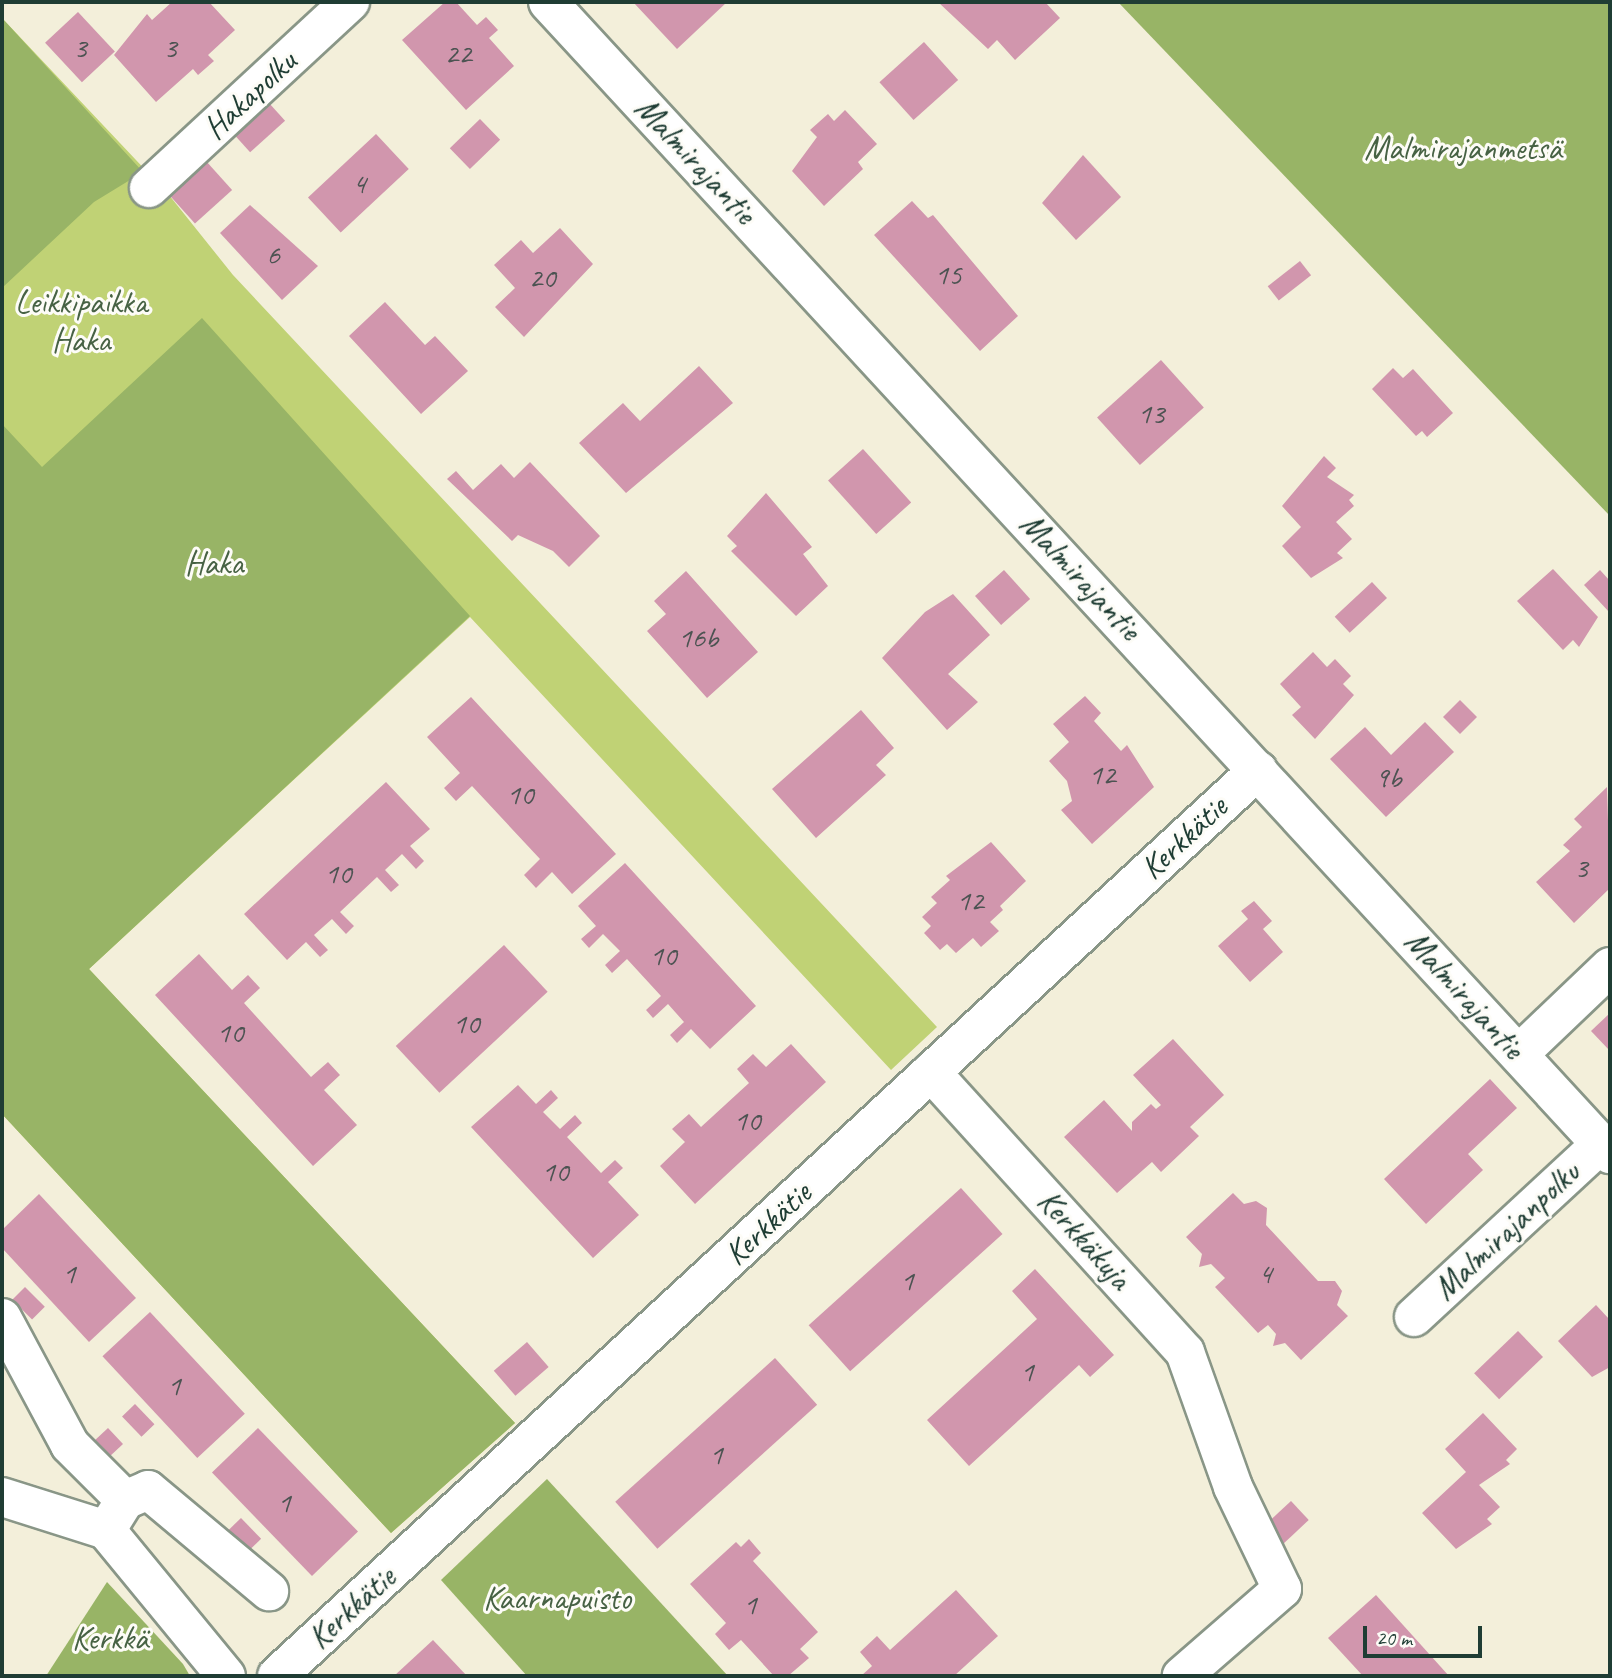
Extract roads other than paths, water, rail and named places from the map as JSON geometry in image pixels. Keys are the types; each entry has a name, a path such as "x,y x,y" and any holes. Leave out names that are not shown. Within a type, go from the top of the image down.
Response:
{"street":[{"name":"Hakapolku","path":"149,188 350,2"},
{"name":"Malmirajantie","path":"548,2 1605,1149"},
{"name":"Kerkkätie","path":"277,1676 1258,770"},
{"path":"1519,1054 1610,967"},
{"name":"Kerkkäkuja","path":"931,1072 1185,1352 1208,1425 1282,1589 1182,1676"},
{"name":"Malmirajanpolku","path":"1414,1317 1605,1149"},
{"path":"2,1318 70,1445 226,1676"},
{"path":"2,1497 116,1515 148,1490 269,1591"}],"park label":[{"name":"Malmirajanmetsä","path":"1463,149"},
{"name":"Leikkipaikka Haka","path":"81,322"},
{"name":"Haka","path":"214,564"},
{"name":"Kaarnapuisto","path":"557,1599"},
{"name":"Kerkkä","path":"110,1639"}]}
